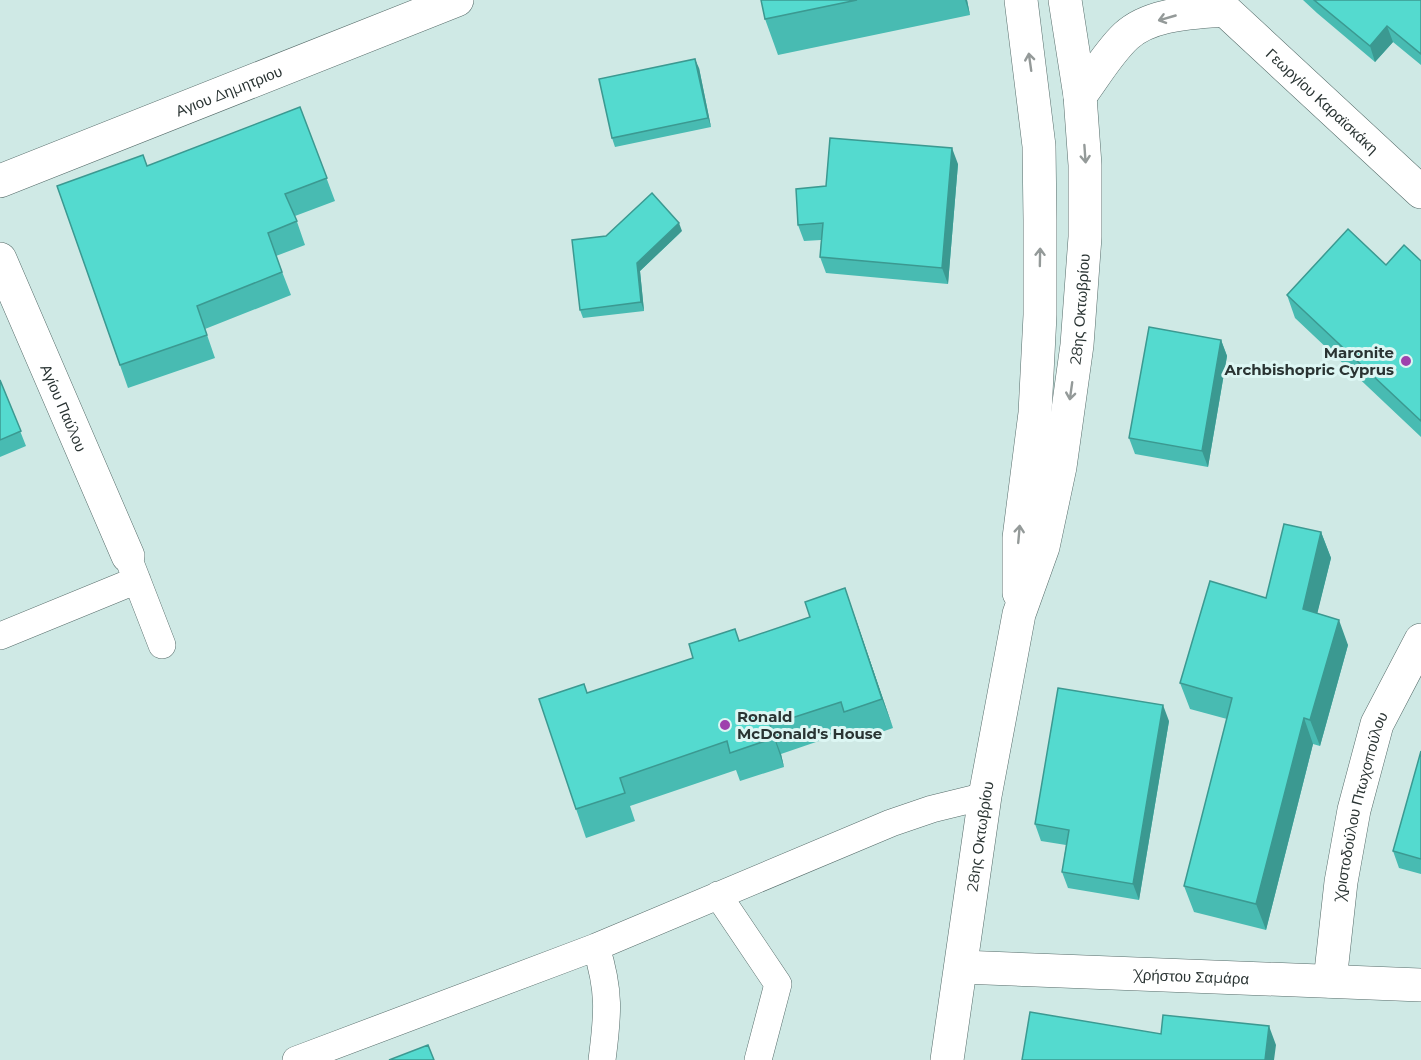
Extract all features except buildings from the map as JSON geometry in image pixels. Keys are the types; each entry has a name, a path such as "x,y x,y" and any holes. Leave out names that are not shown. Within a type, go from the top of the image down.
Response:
{"street":[{"name":"Αγιου Δημητριου","path":"0,181 457,0"},
{"name":"28ης Οκτωβρίου","path":"1019,614 1018,538 1035,413 1040,315 1039,146 1021,0"},
{"name":"28ης Οκτωβρίου","path":"947,1060 985,796 1019,614 1043,547 1060,467 1077,345 1084,237 1085,165 1080,96 1065,0"},
{"name":"Γεωργίου Καραϊσκάκη","path":"1080,96 1128,34 1146,24 1171,15 1219,5 1421,192"},
{"name":"Αγίου Παύλου","path":"0,259 133,568"},
{"name":"Χριστοδούλου Πτωχοπούλου","path":"1330,981 1341,882 1357,799 1377,723 1421,640"},
{"name":"Χρήστου Σαμάρα","path":"962,967 1421,985"}],"lane":[{"path":"0,636 133,568 162,645"},
{"path":"296,1060 596,947 891,823 932,809 985,796"},
{"path":"718,895 778,984 758,1060"},
{"path":"596,947 605,976 607,996 607,1022 602,1060"}],"place":[{"name":"Maronite Archbishopric Cyprus","path":"1406,361"},
{"name":"Ronald McDonald's House","path":"725,725"}]}
